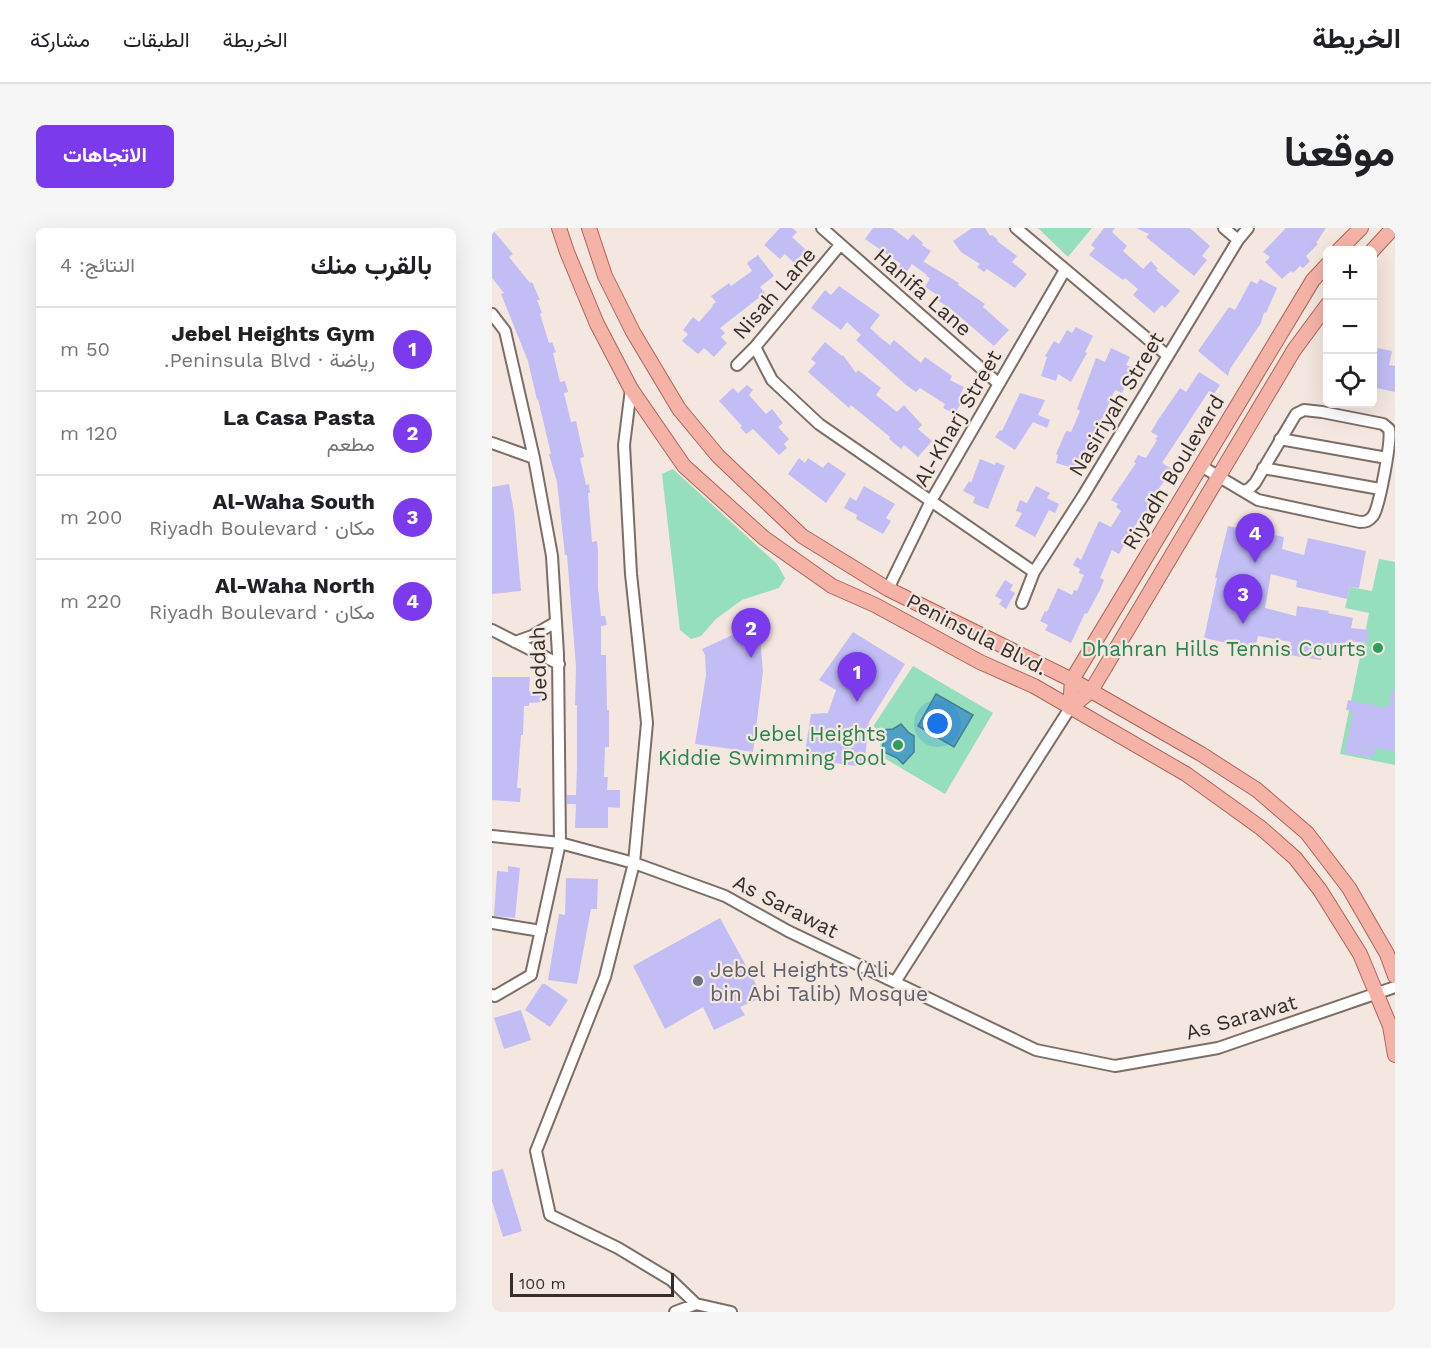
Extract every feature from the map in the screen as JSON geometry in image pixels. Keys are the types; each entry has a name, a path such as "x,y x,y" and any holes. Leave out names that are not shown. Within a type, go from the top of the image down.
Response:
{"main road":[{"name":"Peninsula Blvd.","path":"559,228 597,324 631,389 684,466 764,538 832,586 875,605 980,662 1034,686 1186,774 1261,828 1295,858 1320,890 1360,954 1390,1026 1395,1055"},
{"name":"Peninsula Blvd.","path":"589,228 605,276 633,332 685,417 718,456 802,536 888,589 1072,680 1201,754 1257,790 1307,833 1349,888 1387,954 1395,976"},
{"path":"1344,246 1361,228"},
{"path":"1377,246 1393,228"},
{"name":"Riyadh Boulevard","path":"1070,708 1072,680 1313,280 1323,269"},
{"name":"Riyadh Boulevard","path":"1070,708 1091,691 1294,350 1323,311"}],"street":[{"name":"Hanifa Lane","path":"822,228 999,384"},
{"path":"1016,228 1168,356"},
{"path":"1224,228 1238,240"},
{"name":"Nasiriyah Street","path":"1022,603 1034,572 1083,496 1238,240 1248,228"},
{"name":"Nisah Lane","path":"737,365 755,347 840,245"},
{"name":"Al-Kharj Street","path":"888,589 931,501 1065,270"},
{"name":"Jeddah","path":"492,314 505,331 534,458 552,556 559,664 560,843 531,975 495,996 492,995"},
{"path":"755,347 772,380 819,424 1034,572"},
{"path":"631,389 624,445 631,574 647,723 634,862 605,977 536,1151 550,1215 627,1253 671,1280 696,1305"},
{"path":"1201,466 1258,500 1360,522 1367,521 1374,515 1387,458 1391,435 1389,429 1383,424 1304,410 1296,414 1255,483 1244,491"},
{"path":"1280,440 1387,458"},
{"path":"492,443 534,458"},
{"path":"1263,468 1380,489"},
{"path":"516,642 556,622"},
{"path":"492,630 559,664"},
{"name":"Riyadh Boulevard","path":"896,982 1070,708"},
{"name":"As Sarawat","path":"492,836 560,843 634,862 725,896 788,931 1036,1050 1115,1066 1218,1048 1395,987"},
{"path":"492,923 541,931"},
{"path":"675,1312 696,1305 731,1312"}],"green space":[{"path":"1038,228 1092,228 1068,257"},
{"path":"673,469 777,564 785,578 779,588 742,600 716,619 701,636 691,639 680,630 662,474"},
{"name":"Dhahran Hills Tennis Courts","path":"1379,559 1395,562 1395,765 1340,754 1369,613 1345,608 1350,587 1372,591"},
{"path":"913,666 993,713 945,794 879,755 882,734 875,733 874,725"}],"water":[{"path":"936,694 973,715 954,747 918,726"},
{"name":"Jebel Heights Kiddie Swimming Pool","path":"901,724 914,736 914,752 903,764 897,758 882,751 882,730 893,729"}],"building":[{"path":"780,228 792,228 797,232 792,237 806,250 794,263 785,254 780,259 764,245"},
{"path":"873,228 892,228 908,240 913,234 923,243 922,245 931,251 922,264 924,262 959,283 958,285 985,304 983,307 1009,330 994,346 937,300 939,296 925,287 930,278 927,275 912,264 906,273 898,268 901,264 865,239"},
{"path":"972,228 985,228 990,236 992,235 1017,256 1012,262 1027,274 1015,288 987,269 984,272 977,267 980,264 961,252 953,241"},
{"path":"1104,228 1115,228 1112,232 1127,246 1123,251 1143,269 1151,261 1158,269 1156,270 1180,291 1165,308 1162,305 1154,313 1133,295 1138,289 1089,255 1095,248 1091,245"},
{"path":"1136,228 1190,228 1210,246 1202,256 1207,260 1194,276 1146,237 1149,234"},
{"path":"1286,228 1326,228 1316,243 1318,244 1306,256 1310,261 1303,268 1300,266 1282,279 1265,262 1270,257 1263,252"},
{"path":"492,229 513,254 509,257 530,283 532,282 540,300 537,300 542,313 540,314 549,343 552,342 556,352 553,353 560,382 565,381 568,392 564,393 571,422 576,421 584,457 580,458 586,485 589,484 592,542 597,541 601,616 605,616 607,625 601,626 601,655 606,655 607,710 609,710 609,747 605,747 604,777 608,777 607,790 620,790 620,808 608,807 608,828 575,828 576,804 567,804 567,795 576,795 577,705 575,705 576,667 567,555 565,555 557,482 528,361 501,294 504,293 492,278"},
{"path":"758,255 774,276 760,287 765,293 720,328 725,333 721,337 727,343 714,357 704,348 698,354 682,341 688,334 683,330 693,317 699,322 713,306 716,302 711,296 729,283 731,286 752,271 747,263"},
{"path":"1260,279 1277,288 1266,313 1264,312 1261,323 1230,369 1228,376 1198,351 1229,307 1235,310 1251,281 1257,284"},
{"path":"839,286 880,315 870,328 881,338 890,345 894,340 921,363 925,357 952,376 950,380 964,387 960,395 964,397 955,414 943,408 945,404 920,388 916,392 906,385 856,340 861,335 847,322 841,330 811,308 825,290 831,295"},
{"path":"1076,327 1093,336 1085,352 1087,353 1071,382 1058,374 1056,381 1041,376 1047,357 1045,356 1054,341 1059,344 1067,330 1072,333"},
{"path":"825,342 843,355 856,373 858,370 881,388 876,395 897,412 904,405 922,425 918,429 932,441 918,457 904,445 901,449 889,439 890,437 851,405 849,408 808,372 816,363 811,359"},
{"path":"1111,348 1130,357 1126,365 1138,370 1132,382 1128,380 1122,393 1115,390 1081,465 1077,469 1056,463 1058,455 1056,454 1066,431 1071,432 1080,411 1077,409 1096,358 1105,362"},
{"path":"1378,348 1392,351 1389,365 1395,366 1395,392 1377,388"},
{"path":"1199,372 1220,385 1214,394 1209,391 1162,463 1172,469 1152,499 1155,501 1147,513 1144,512 1119,554 1112,550 1100,578 1104,580 1100,590 1087,614 1085,613 1071,643 1045,630 1048,625 1040,621 1045,611 1047,612 1058,588 1072,595 1074,590 1077,591 1084,575 1079,573 1080,569 1073,565 1077,557 1081,560 1099,521 1111,527 1121,511 1116,507 1118,504 1111,500 1136,463 1134,462 1138,455 1146,458 1157,440 1155,439 1158,436 1151,432 1158,420 1180,388 1186,392"},
{"path":"747,385 753,390 749,395 766,414 772,409 783,423 778,427 789,439 784,444 787,448 779,455 753,429 746,434 740,427 742,426 719,401 733,388 738,393"},
{"path":"1020,393 1045,400 1038,415 1050,420 1047,428 1033,422 1015,450 995,437 1000,430 1002,431"},
{"path":"799,458 805,463 808,458 823,468 828,462 846,474 826,503 788,474"},
{"path":"980,459 1005,466 988,509 973,503 975,497 963,491 969,481 971,483"},
{"path":"509,484 514,512 521,591 492,594 492,487"},
{"path":"864,486 895,504 886,518 891,521 883,534 856,519 857,515 844,508 850,497 856,501"},
{"path":"1036,486 1050,493 1047,498 1059,504 1055,513 1049,510 1035,537 1015,526 1022,513 1016,511 1020,500 1027,503"},
{"path":"1228,526 1284,537 1282,549 1304,555 1308,538 1366,551 1359,588 1350,587 1347,599 1296,587 1297,581 1271,574 1265,608 1296,616 1297,606 1329,611 1328,613 1353,618 1351,628 1369,630 1367,643 1346,641 1342,658 1322,653 1321,660 1289,655 1291,642 1258,636 1255,649 1204,638 1217,578 1215,578"},
{"path":"1005,580 1013,585 1010,590 1015,593 1006,609 999,604 1002,600 995,596"},
{"path":"754,625 760,637 763,672 753,752 695,744 706,675 705,655 702,649"},
{"path":"853,632 905,664 869,722 864,767 804,759 811,714 828,713 836,690 819,680"},
{"path":"492,677 530,677 529,691 542,691 543,702 529,703 529,706 524,706 517,788 521,788 520,802 492,800"},
{"path":"1392,690 1395,690 1395,751 1375,748 1373,758 1345,753 1353,711 1346,710 1348,700 1387,708"},
{"path":"508,866 520,868 515,918 494,916 497,871 508,872"},
{"path":"566,878 598,879 597,909 591,909 577,984 548,980 559,914 565,915"},
{"name":"Jebel Heights (Ali bin Abi Talib) Mosque","path":"720,918 763,997 740,1007 745,1015 714,1030 703,1007 665,1029 633,966"},
{"path":"542,984 568,1000 550,1027 525,1010"},
{"path":"521,1010 531,1040 504,1049 494,1018"},
{"path":"503,1169 522,1231 503,1237 492,1201 492,1172"}],"place":[{"name":"Al-Waha North","path":"1255,563"},
{"name":"Al-Waha South","path":"1243,624"},
{"name":"Dhahran Hills Tennis Courts","path":"1378,648"},
{"name":"La Casa Pasta","path":"751,658"},
{"name":"Jebel Heights Gym","path":"857,702"},
{"name":"Jebel Heights Kiddie Swimming Pool","path":"898,745"},
{"name":"Jebel Heights (Ali bin Abi Talib) Mosque","path":"698,981"}]}
